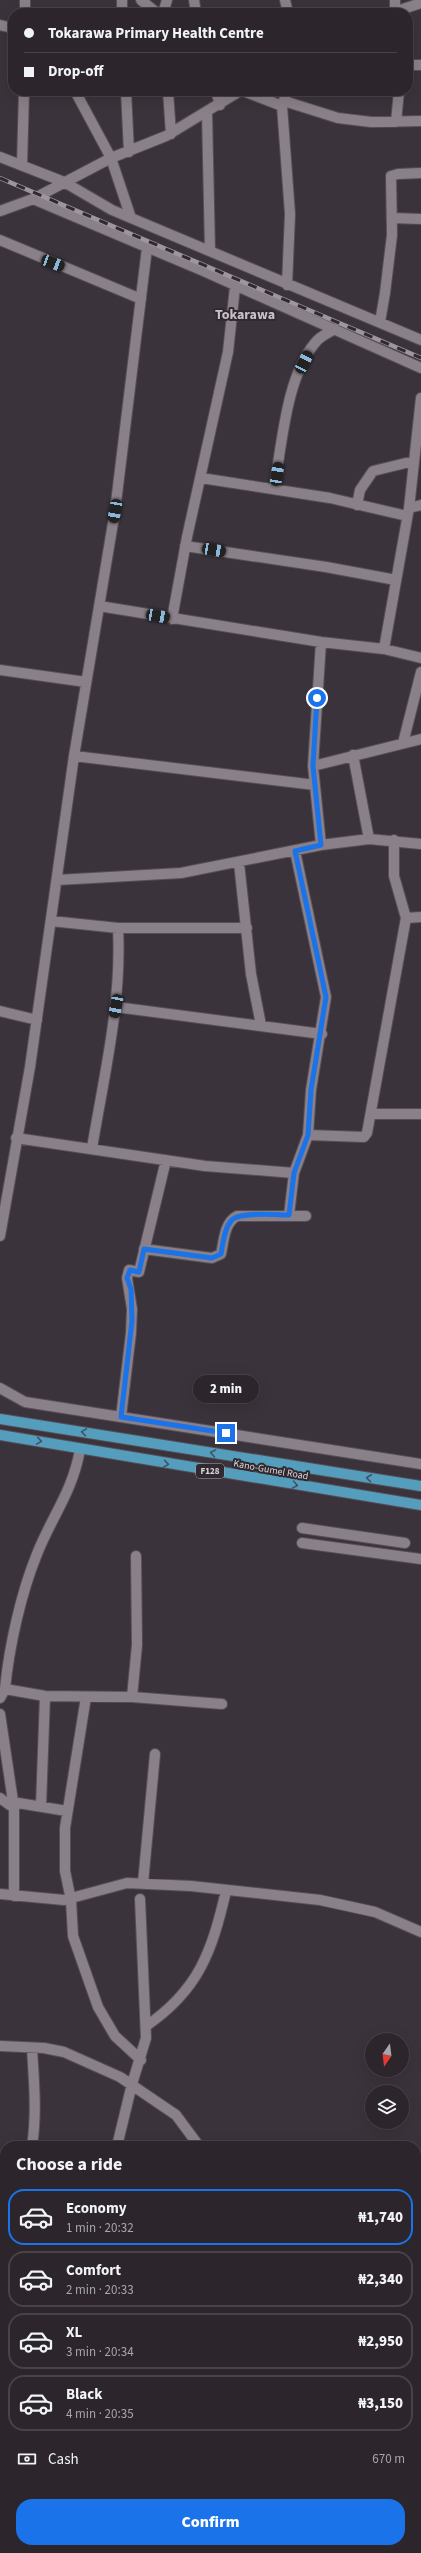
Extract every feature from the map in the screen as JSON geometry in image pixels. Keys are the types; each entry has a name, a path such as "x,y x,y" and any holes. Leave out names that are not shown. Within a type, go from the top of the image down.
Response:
{"main road":[{"name":"Kano-Gumel Road","path":"0,1419 421,1486"},
{"name":"Kano-Gumel Road","path":"0,1435 80,1450 421,1505"},
{"path":"392,1500 397,1482"}],"street":[{"path":"141,0 151,8"},
{"path":"405,8 421,3"},
{"path":"22,165 24,96"},
{"path":"78,96 111,158 131,218"},
{"path":"126,96 129,152"},
{"path":"168,96 171,134"},
{"path":"217,96 220,105"},
{"path":"0,211 33,199 111,158 171,134 233,96"},
{"path":"257,96 338,118 371,122 421,121"},
{"path":"285,96 283,104 290,214 287,285"},
{"path":"396,122 399,96"},
{"path":"207,112 210,251"},
{"path":"0,158 64,182 112,210 287,285 421,340"},
{"path":"380,322 386,294 392,218 392,175 421,173"},
{"path":"33,199 201,270 235,287 335,329 421,368"},
{"path":"392,218 421,219"},
{"path":"0,240 141,299"},
{"path":"0,1236 11,1181 16,1138 37,1020 74,756 115,511 146,248"},
{"path":"172,619 185,546 228,352 235,287"},
{"path":"274,488 286,419 297,376 316,341 335,329"},
{"path":"384,649 408,512 421,398"},
{"path":"357,505 360,490 373,471 414,461"},
{"path":"201,478 274,488 357,505 408,512 421,505"},
{"path":"185,546 326,567 396,580"},
{"path":"99,606 322,642 384,649 421,658"},
{"path":"321,845 313,766 322,642"},
{"path":"0,670 86,682"},
{"path":"403,743 421,672"},
{"path":"313,766 421,739"},
{"path":"353,755 369,839"},
{"path":"74,756 315,785"},
{"path":"57,880 181,873 239,863 321,845 369,839 394,840 421,844"},
{"path":"308,1135 364,1137 371,1114 406,918 394,876 394,840"},
{"path":"289,1215 294,1173 308,1135 311,1090 322,1034 326,997 324,980 314,945 295,851"},
{"path":"239,863 251,974 261,1025"},
{"path":"406,918 421,917"},
{"path":"51,921 118,928 247,928"},
{"path":"92,1148 116,1006 120,961 118,928"},
{"path":"116,1006 322,1034"},
{"path":"0,1012 37,1020"},
{"path":"371,1114 421,1114"},
{"path":"16,1138 166,1160 294,1173"},
{"path":"121,1417 132,1309 127,1278 130,1270 139,1272 166,1160"},
{"path":"144,1249 212,1258 221,1254 227,1227 233,1219 242,1215 306,1216"},
{"path":"0,1388 25,1402 421,1464"},
{"path":"0,1698 5,1689 20,1611 34,1561 76,1474 80,1450"},
{"path":"302,1528 405,1543"},
{"path":"302,1543 421,1559"},
{"path":"132,1697 137,1645 136,1556"},
{"path":"5,1689 45,1696 132,1697 222,1704"},
{"path":"41,1806 45,1696"},
{"path":"86,1697 67,1811 65,1871 71,1900 73,1936 98,2007 116,2036 141,2060"},
{"path":"0,1714 8,1755 13,1805 14,1896"},
{"path":"143,1882 155,1754"},
{"path":"0,1798 13,1805 41,1806 67,1811"},
{"path":"0,1894 71,1900 113,1886 143,1882 226,1891 296,1896 375,1912 421,1932"},
{"path":"146,2026 175,2002 204,1966 215,1938 226,1891"},
{"path":"118,2141 132,2084 141,2060 146,2026 140,1899"},
{"path":"0,2046 64,2052 132,2084 176,2115 195,2141"},
{"path":"32,2049 35,2096 32,2141"}],"railway":[{"path":"0,178 421,358"}],"district":[{"name":"Tokarawa","path":"245,314"}],"route":[{"path":"226,1433 121,1417 131,1333 131,1289 127,1278 130,1270 139,1272 144,1249 212,1258 221,1254 227,1227 230,1221 238,1216 289,1215 294,1173 308,1135 311,1090 322,1034 326,997 324,980 314,945 295,851 321,845 313,766 317,698"}]}
